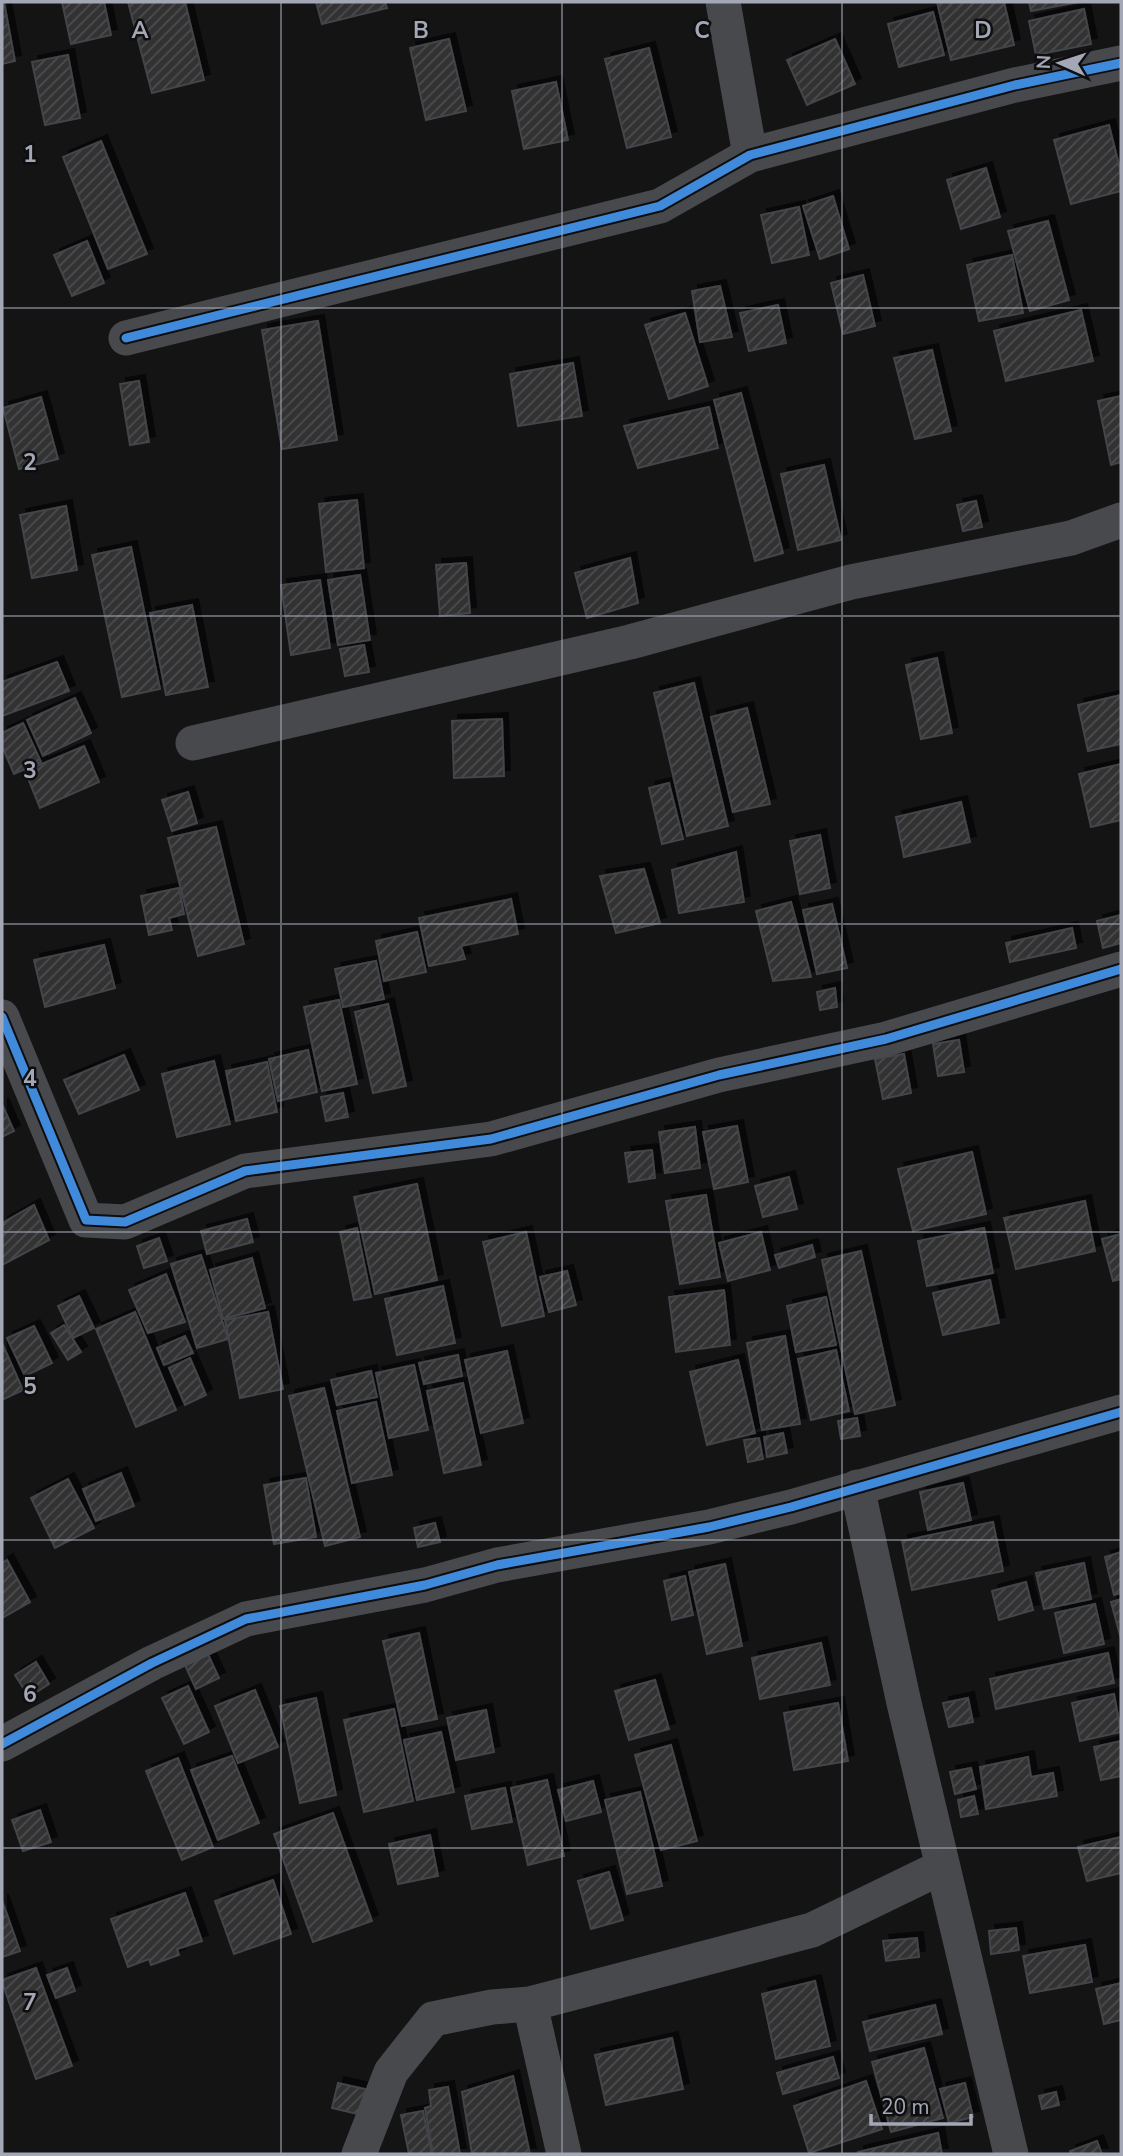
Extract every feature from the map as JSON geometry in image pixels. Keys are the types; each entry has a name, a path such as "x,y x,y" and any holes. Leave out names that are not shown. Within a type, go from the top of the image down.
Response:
{"street":[{"path":"723,2 750,155"},
{"path":"126,338 660,206 750,155 1015,85 1121,63"},
{"path":"193,743 630,642 851,582 1071,538 1121,520"},
{"path":"2,1017 86,1220 125,1222 245,1171 491,1139 719,1075 886,1040 1121,970"},
{"path":"2,1744 152,1663 246,1619 425,1585 497,1565 709,1527 791,1507 1121,1412"},
{"path":"857,1487 904,1703 1011,2154"},
{"path":"359,2154 391,2073 433,2019 492,2007 530,2004 812,1930 942,1867"},
{"path":"530,2004 564,2154"}],"building":[{"path":"2,2 15,61 2,64"},
{"path":"62,2 104,2 111,35 71,44"},
{"path":"128,2 185,2 204,80 152,93"},
{"path":"316,2 385,2 387,8 322,24"},
{"path":"937,2 1004,2 1014,45 951,60"},
{"path":"1029,2 1079,2 1031,11"},
{"path":"1084,9 1091,44 1036,55 1029,21"},
{"path":"933,12 944,55 899,67 888,24"},
{"path":"449,39 466,111 426,120 410,48"},
{"path":"835,39 855,84 807,105 787,60"},
{"path":"649,48 671,137 627,148 605,59"},
{"path":"68,55 80,118 45,125 32,62"},
{"path":"556,82 568,140 524,149 512,91"},
{"path":"1109,125 1121,173 1121,191 1071,204 1054,140"},
{"path":"101,141 147,254 108,269 63,157"},
{"path":"986,168 1000,217 961,229 947,180"},
{"path":"833,196 849,249 820,259 803,206"},
{"path":"799,207 809,255 772,263 761,215"},
{"path":"1048,221 1069,300 1030,311 1008,231"},
{"path":"87,241 104,283 72,296 54,255"},
{"path":"1012,255 1023,313 979,321 967,265"},
{"path":"863,275 875,326 843,334 831,283"},
{"path":"720,286 732,337 700,342 692,291"},
{"path":"778,305 786,343 749,351 740,313"},
{"path":"1081,310 1093,361 1006,381 994,331"},
{"path":"685,313 708,386 669,399 645,325"},
{"path":"318,321 337,440 282,449 262,330"},
{"path":"932,350 951,431 915,439 894,358"},
{"path":"573,363 582,416 518,426 510,374"},
{"path":"139,381 149,442 130,445 120,384"},
{"path":"741,393 783,553 755,561 714,400"},
{"path":"1121,396 1121,462 1111,465 1098,401"},
{"path":"41,397 58,459 19,469 3,408"},
{"path":"709,407 718,448 638,468 624,426"},
{"path":"824,465 841,540 798,550 781,474"},
{"path":"357,500 364,568 326,572 319,504"},
{"path":"976,501 982,527 963,531 957,505"},
{"path":"66,506 77,570 32,578 20,515"},
{"path":"131,547 160,689 122,697 92,555"},
{"path":"630,558 638,603 587,618 575,573"},
{"path":"466,563 470,613 440,616 436,565"},
{"path":"360,575 370,640 338,645 328,580"},
{"path":"320,580 330,648 291,655 281,585"},
{"path":"192,605 208,687 166,695 150,613"},
{"path":"364,645 369,672 345,676 340,649"},
{"path":"937,658 952,733 921,739 906,665"},
{"path":"57,662 69,691 2,716 2,682"},
{"path":"694,683 728,826 687,836 654,693"},
{"path":"1121,695 1121,744 1088,751 1078,705"},
{"path":"75,698 91,733 43,756 27,720"},
{"path":"747,708 770,804 733,812 711,717"},
{"path":"502,719 504,776 454,778 452,721"},
{"path":"23,723 41,762 14,774 2,746 2,733"},
{"path":"84,746 99,782 40,808 25,771"},
{"path":"1121,764 1121,820 1091,827 1079,774"},
{"path":"669,783 683,839 662,844 649,788"},
{"path":"188,792 197,823 172,831 162,800"},
{"path":"961,802 970,842 904,857 896,817"},
{"path":"216,827 244,944 198,956 168,838"},
{"path":"820,835 830,888 800,894 790,841"},
{"path":"736,852 744,902 679,913 672,870"},
{"path":"644,869 660,923 616,933 600,876"},
{"path":"179,888 184,914 169,918 172,930 149,935 141,896"},
{"path":"511,899 518,934 461,946 465,959 429,966 419,918"},
{"path":"791,902 811,977 773,981 756,911"},
{"path":"832,904 847,968 817,974 803,910"},
{"path":"1121,915 1121,943 1103,948 1097,921"},
{"path":"1072,928 1076,948 1010,962 1006,943"},
{"path":"417,932 426,972 384,981 376,941"},
{"path":"104,945 115,988 45,1007 34,960"},
{"path":"376,961 384,999 343,1007 335,969"},
{"path":"835,988 837,1007 820,1010 817,992"},
{"path":"339,1000 357,1084 322,1091 304,1007"},
{"path":"388,1004 406,1086 373,1093 355,1012"},
{"path":"959,1040 964,1072 938,1076 933,1044"},
{"path":"308,1050 317,1092 278,1101 269,1059"},
{"path":"904,1054 911,1093 883,1099 875,1059"},
{"path":"124,1055 139,1090 79,1114 64,1080"},
{"path":"214,1061 230,1124 177,1137 162,1074"},
{"path":"267,1062 277,1112 236,1121 226,1071"},
{"path":"343,1093 348,1117 326,1121 321,1097"},
{"path":"2,1104 14,1131 2,1137"},
{"path":"737,1126 748,1182 714,1189 703,1132"},
{"path":"695,1127 700,1168 665,1173 659,1132"},
{"path":"652,1150 655,1178 629,1182 625,1153"},
{"path":"972,1152 986,1214 913,1231 898,1169"},
{"path":"789,1177 797,1209 763,1217 755,1186"},
{"path":"417,1184 437,1280 375,1294 354,1197"},
{"path":"706,1195 720,1277 680,1284 666,1201"},
{"path":"1085,1201 1095,1251 1016,1269 1004,1218"},
{"path":"34,1205 49,1240 2,1265 2,1223"},
{"path":"247,1219 253,1242 207,1254 201,1231"},
{"path":"357,1228 371,1297 354,1300 340,1232"},
{"path":"984,1228 993,1273 927,1286 918,1241"},
{"path":"526,1232 544,1316 502,1326 483,1242"},
{"path":"761,1232 770,1270 728,1281 719,1243"},
{"path":"1121,1234 1121,1279 1113,1281 1102,1239"},
{"path":"159,1238 167,1261 144,1268 137,1246"},
{"path":"812,1245 815,1257 779,1268 775,1255"},
{"path":"861,1251 895,1405 855,1414 822,1260"},
{"path":"201,1255 228,1339 197,1348 171,1264"},
{"path":"252,1258 265,1308 223,1319 210,1270"},
{"path":"567,1271 576,1305 549,1312 540,1277"},
{"path":"166,1274 185,1322 148,1333 129,1290"},
{"path":"990,1280 999,1323 943,1335 933,1293"},
{"path":"443,1286 455,1343 397,1355 385,1299"},
{"path":"724,1290 730,1345 676,1352 669,1297"},
{"path":"79,1296 94,1328 73,1338 58,1306"},
{"path":"826,1297 836,1345 796,1352 787,1306"},
{"path":"135,1312 176,1410 136,1427 96,1329"},
{"path":"268,1312 283,1389 240,1398 225,1320"},
{"path":"64,1325 81,1352 68,1360 51,1333"},
{"path":"34,1326 52,1363 25,1376 7,1338"},
{"path":"185,1336 193,1353 164,1365 157,1348"},
{"path":"785,1336 800,1424 762,1430 747,1343"},
{"path":"2,1343 23,1390 2,1400"},
{"path":"836,1350 849,1411 811,1420 798,1359"},
{"path":"507,1351 523,1423 481,1433 465,1360"},
{"path":"458,1355 462,1376 424,1384 419,1363"},
{"path":"190,1358 206,1395 185,1405 169,1368"},
{"path":"738,1360 755,1433 707,1445 690,1372"},
{"path":"414,1365 428,1430 389,1438 376,1373"},
{"path":"371,1371 377,1397 337,1405 331,1380"},
{"path":"463,1383 481,1465 444,1473 427,1391"},
{"path":"324,1388 360,1537 325,1546 289,1396"},
{"path":"376,1402 392,1475 352,1483 337,1411"},
{"path":"857,1418 860,1436 841,1439 838,1421"},
{"path":"783,1433 787,1453 767,1457 764,1437"},
{"path":"759,1438 763,1459 748,1462 744,1440"},
{"path":"121,1473 134,1506 96,1521 83,1489"},
{"path":"306,1478 316,1537 274,1544 264,1485"},
{"path":"68,1479 94,1528 55,1548 31,1498"},
{"path":"963,1483 971,1520 928,1530 920,1492"},
{"path":"993,1522 1003,1571 912,1590 902,1541"},
{"path":"435,1523 440,1542 418,1547 414,1528"},
{"path":"1121,1552 1121,1593 1114,1595 1105,1557"},
{"path":"7,1560 30,1602 2,1618 2,1563"},
{"path":"1084,1563 1091,1599 1044,1609 1036,1573"},
{"path":"725,1564 742,1646 707,1654 689,1572"},
{"path":"685,1576 693,1615 672,1620 664,1581"},
{"path":"1026,1582 1033,1610 999,1620 992,1591"},
{"path":"1121,1599 1121,1639 1111,1602"},
{"path":"1095,1604 1104,1644 1064,1653 1055,1613"},
{"path":"419,1633 437,1719 402,1726 383,1641"},
{"path":"821,1643 830,1685 760,1699 752,1658"},
{"path":"206,1650 219,1678 196,1689 183,1661"},
{"path":"1108,1653 1114,1683 996,1709 990,1679"},
{"path":"36,1662 49,1684 29,1697 15,1675"},
{"path":"655,1680 669,1729 629,1740 615,1691"},
{"path":"188,1686 209,1732 184,1744 162,1698"},
{"path":"255,1690 278,1747 238,1763 215,1706"},
{"path":"1114,1694 1121,1732 1080,1741 1072,1703"},
{"path":"316,1698 336,1795 300,1803 280,1706"},
{"path":"968,1698 973,1722 949,1727 943,1703"},
{"path":"838,1703 848,1761 794,1770 784,1713"},
{"path":"394,1709 413,1801 364,1812 344,1720"},
{"path":"486,1710 494,1752 456,1760 447,1718"},
{"path":"441,1732 454,1792 417,1800 404,1740"},
{"path":"1121,1741 1121,1776 1101,1780 1094,1747"},
{"path":"671,1745 697,1841 661,1850 635,1755"},
{"path":"232,1756 259,1823 218,1840 191,1770"},
{"path":"1028,1757 1031,1777 1053,1773 1057,1796 986,1809 980,1767"},
{"path":"178,1758 213,1847 182,1860 146,1771"},
{"path":"971,1768 976,1789 955,1794 950,1772"},
{"path":"547,1780 564,1856 528,1865 511,1788"},
{"path":"593,1781 601,1812 566,1821 558,1790"},
{"path":"505,1788 512,1822 472,1829 465,1796"},
{"path":"640,1792 662,1886 627,1894 605,1800"},
{"path":"974,1796 978,1814 961,1817 958,1800"},
{"path":"40,1810 51,1842 23,1851 12,1820"},
{"path":"333,1813 372,1921 313,1942 274,1834"},
{"path":"430,1835 438,1876 398,1884 389,1844"},
{"path":"1121,1837 1121,1873 1087,1881 1078,1847"},
{"path":"609,1872 623,1920 591,1929 578,1881"},
{"path":"273,1880 291,1934 234,1954 215,1901"},
{"path":"185,1893 202,1941 177,1949 179,1955 151,1965 149,1959 128,1967 111,1919"},
{"path":"2,1900 20,1951 2,1957"},
{"path":"1016,1928 1019,1950 991,1954 989,1931"},
{"path":"917,1938 919,1957 886,1961 883,1941"},
{"path":"1085,1945 1092,1982 1030,1993 1023,1956"},
{"path":"36,1968 72,2066 36,2079 2,1980"},
{"path":"67,1968 75,1991 56,1998 47,1975"},
{"path":"815,1981 830,2046 776,2059 762,1994"},
{"path":"1121,1983 1121,2020 1104,2024 1096,1989"},
{"path":"935,2005 942,2034 870,2051 863,2022"},
{"path":"672,2038 683,2089 606,2105 595,2055"},
{"path":"924,2048 943,2118 891,2132 872,2062"},
{"path":"833,2057 839,2078 783,2094 777,2073"},
{"path":"513,2076 530,2154 472,2154 462,2092"},
{"path":"866,2081 882,2129 809,2153 794,2106"},
{"path":"338,2083 369,2090 362,2115 332,2108"},
{"path":"965,2083 973,2117 949,2123 940,2089"},
{"path":"448,2087 460,2154 433,2154 425,2108 431,2106 429,2090"},
{"path":"1056,2092 1059,2105 1042,2109 1039,2096"},
{"path":"423,2111 432,2154 409,2154 401,2115"},
{"path":"938,2133 942,2154 858,2154 858,2152"},
{"path":"1097,2141 1102,2154 1071,2154 1070,2151"}],"cycle path":[{"path":"126,338 660,206 750,155 1015,85 1121,63"},
{"path":"2,1017 86,1220 125,1222 245,1171 491,1139 719,1075 886,1039 1121,969"},
{"path":"2,1744 152,1663 246,1619 425,1585 497,1565 709,1527 791,1507 1121,1412"}]}
